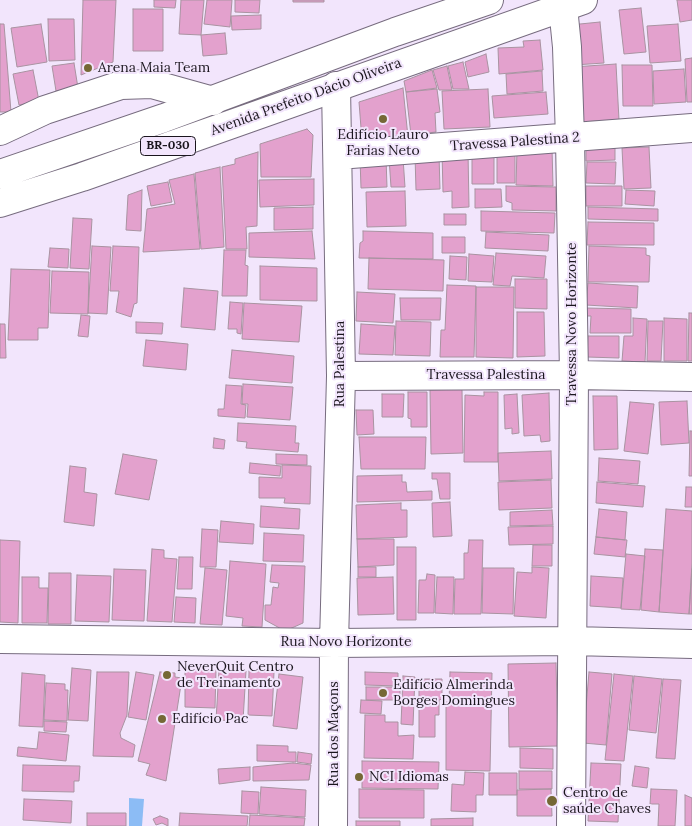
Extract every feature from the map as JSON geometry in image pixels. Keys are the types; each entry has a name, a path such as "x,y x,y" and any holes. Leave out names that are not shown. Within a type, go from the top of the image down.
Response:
{"street":[{"name":"Avenida Prefeito Dácio Oliveira","path":"0,174 213,101 395,32 489,0"},
{"name":"Avenida Prefeito Dácio Oliveira","path":"0,203 82,177 573,3"},
{"name":"Travessa Novo Horizonte","path":"571,826 574,375 567,47 573,3"},
{"path":"0,131 45,110 121,85 152,84 213,101"},
{"name":"Rua Palestina","path":"334,643 341,376 336,86"},
{"name":"Travessa Palestina 2","path":"338,155 692,128"},
{"name":"Travessa Palestina","path":"341,376 574,375 692,377"},
{"name":"Rua Novo Horizonte","path":"0,639 334,643 572,641 692,644"},
{"name":"Rua dos Maçons","path":"333,826 334,643"}],"water":[{"path":"129,798 144,799 142,826 129,826"}],"building":[{"path":"83,0 116,0 113,62 81,75"},
{"path":"154,0 176,0 175,8 154,7"},
{"path":"181,0 204,0 201,35 179,34"},
{"path":"207,0 232,0 230,27 204,24"},
{"path":"235,0 260,0 259,13 235,12"},
{"path":"293,0 324,0 324,2 293,2"},
{"path":"677,0 692,0 692,20 680,22"},
{"path":"641,8 646,52 624,54 619,10"},
{"path":"133,9 163,9 163,51 133,51"},
{"path":"261,15 261,29 232,30 231,16"},
{"path":"48,19 74,19 75,60 49,61"},
{"path":"600,22 604,63 574,65 570,25"},
{"path":"0,24 4,24 11,112 0,112"},
{"path":"41,24 47,62 17,67 11,28"},
{"path":"678,24 681,61 650,63 647,26"},
{"path":"225,33 227,54 203,56 201,35"},
{"path":"540,40 543,70 499,74 498,48 524,47 523,41"},
{"path":"486,54 489,72 468,77 465,62"},
{"path":"692,58 692,102 687,102 685,59"},
{"path":"463,62 469,89 453,89 448,66"},
{"path":"74,63 78,88 56,91 52,66"},
{"path":"616,64 619,120 576,122 573,67"},
{"path":"622,65 652,65 653,106 623,106"},
{"path":"447,66 452,90 439,90 433,70"},
{"path":"684,69 686,102 654,104 653,71"},
{"path":"33,70 39,101 19,105 13,74"},
{"path":"432,70 437,88 406,92 404,81"},
{"path":"542,71 543,91 507,94 506,74"},
{"name":"Edifício Lauro Farias Neto","path":"403,88 408,137 362,141 359,102"},
{"path":"437,89 440,112 435,113 436,132 411,135 406,92"},
{"path":"488,89 490,127 444,129 442,91"},
{"path":"546,92 548,114 494,118 492,96"},
{"path":"307,129 313,135 311,177 261,177 260,144"},
{"path":"615,145 615,160 586,161 586,146"},
{"path":"649,147 651,188 624,189 622,148"},
{"path":"552,148 553,186 516,185 517,149"},
{"path":"497,149 515,149 515,183 497,183"},
{"path":"472,151 494,151 494,184 472,184"},
{"path":"258,152 257,226 246,227 247,249 226,249 222,167 235,164 235,159"},
{"path":"442,152 468,152 469,207 452,208 452,191 443,192"},
{"path":"439,155 440,189 416,190 415,156"},
{"path":"386,158 387,187 361,188 360,159"},
{"path":"389,158 403,158 405,187 391,187"},
{"path":"587,162 616,162 615,184 586,183"},
{"path":"220,167 224,247 201,249 195,173"},
{"path":"194,174 200,249 143,252 147,209 175,204 169,180"},
{"path":"314,179 314,205 260,207 259,180"},
{"path":"168,182 172,202 151,206 147,186"},
{"path":"506,186 556,187 556,211 512,210 512,203 506,201"},
{"path":"586,186 622,186 622,206 586,206"},
{"path":"475,189 501,189 502,207 475,208"},
{"path":"142,190 141,231 126,230 128,195"},
{"path":"626,190 655,191 654,206 625,204"},
{"path":"405,191 406,226 367,227 366,192"},
{"path":"313,207 313,229 274,230 274,208"},
{"path":"588,207 658,209 658,221 588,219"},
{"path":"481,211 555,213 554,233 481,231"},
{"path":"444,214 466,214 466,225 444,225"},
{"path":"73,218 92,219 89,269 70,268"},
{"path":"588,222 654,223 654,245 587,245"},
{"path":"312,231 315,259 249,257 249,233"},
{"path":"363,231 433,233 433,259 359,258"},
{"path":"486,232 549,235 548,251 485,248"},
{"path":"442,237 465,237 465,253 442,253"},
{"path":"92,246 111,247 107,314 88,313"},
{"path":"113,246 139,247 137,303 134,304 131,317 116,312 119,291 110,291"},
{"path":"589,246 646,248 646,255 650,256 649,282 588,282"},
{"path":"50,248 69,249 68,268 48,267"},
{"path":"224,250 246,250 245,265 248,266 247,296 222,296"},
{"path":"496,253 546,256 544,278 512,276 510,286 493,285"},
{"path":"469,254 494,256 492,282 468,281"},
{"path":"450,256 467,257 466,280 449,279"},
{"path":"369,258 444,260 443,291 368,289"},
{"path":"260,266 317,268 317,301 260,300"},
{"path":"11,269 50,270 48,328 38,328 38,340 8,340"},
{"path":"52,271 89,272 88,314 50,313"},
{"path":"515,279 547,279 547,309 515,308"},
{"path":"588,283 638,286 637,308 586,305"},
{"path":"447,285 476,286 474,357 440,357 441,330 445,330"},
{"path":"476,287 514,287 513,358 476,357"},
{"path":"184,288 218,291 215,330 181,327"},
{"path":"357,292 395,294 393,323 356,321"},
{"path":"400,298 441,298 440,320 401,320"},
{"path":"230,302 243,303 241,334 237,333 237,329 228,329"},
{"path":"244,303 302,306 299,342 242,339"},
{"path":"586,308 631,309 631,333 590,333 591,316 585,316"},
{"path":"517,312 544,312 545,356 517,357"},
{"path":"689,313 692,313 692,361 688,361"},
{"path":"81,315 90,316 88,337 78,336"},
{"path":"633,318 647,319 645,362 622,361 624,336 633,336"},
{"path":"664,318 687,319 687,361 664,361"},
{"path":"396,321 431,322 430,356 395,355"},
{"path":"648,321 663,321 661,361 647,361"},
{"path":"136,322 163,323 162,334 136,333"},
{"path":"0,324 5,324 6,358 0,358"},
{"path":"361,324 395,326 393,355 359,354"},
{"path":"588,336 619,336 619,358 587,357"},
{"path":"146,340 188,344 186,370 143,366"},
{"path":"232,350 294,356 292,383 229,378"},
{"path":"243,384 293,387 290,420 247,417 248,404 242,404"},
{"path":"226,385 242,386 241,404 246,405 245,418 218,416 218,409 224,409"},
{"path":"462,389 463,453 431,454 430,390"},
{"path":"408,392 427,392 427,427 411,427 411,419 408,418"},
{"path":"484,392 498,392 498,462 464,462 465,395 484,396"},
{"path":"549,393 550,441 541,442 540,435 524,436 522,395"},
{"path":"382,394 404,394 403,417 382,417"},
{"path":"517,394 519,433 512,434 512,428 505,429 504,395"},
{"path":"593,396 617,396 618,449 594,450"},
{"path":"687,401 689,443 661,445 659,402"},
{"path":"630,402 654,404 648,454 624,451"},
{"path":"356,410 373,410 374,434 357,435"},
{"path":"238,423 296,426 295,443 299,443 298,452 246,448 247,442 237,441"},
{"path":"690,431 692,431 692,476 689,476"},
{"path":"359,437 426,437 425,469 361,469"},
{"path":"214,438 225,440 224,449 213,448"},
{"path":"551,451 552,479 499,481 498,453"},
{"path":"123,454 157,460 149,500 115,494"},
{"path":"276,454 307,455 307,465 276,464"},
{"path":"599,458 640,461 638,484 598,481"},
{"path":"250,463 281,466 280,476 249,473"},
{"path":"282,465 311,466 310,504 284,503 285,498 259,498 259,477 282,478"},
{"path":"70,466 86,468 84,492 97,494 94,526 64,522"},
{"path":"432,473 450,473 450,499 440,499 437,479 432,479"},
{"path":"402,475 402,482 406,482 407,492 432,491 432,500 357,502 357,476"},
{"path":"551,480 552,508 499,510 498,482"},
{"path":"597,482 645,486 643,507 596,503"},
{"path":"686,487 692,487 692,507 685,507"},
{"path":"450,502 452,536 433,537 432,503"},
{"path":"401,503 401,510 407,510 407,537 357,539 356,505"},
{"path":"261,506 300,509 299,529 260,527"},
{"path":"599,509 627,512 625,540 596,537"},
{"path":"666,509 692,511 692,563 689,614 659,612"},
{"path":"552,510 553,525 510,526 510,512"},
{"path":"221,521 254,524 253,544 219,542"},
{"path":"553,526 553,544 509,545 508,527"},
{"path":"202,529 218,530 216,567 200,567"},
{"path":"264,533 304,535 303,562 263,561"},
{"path":"596,537 627,540 625,557 594,554"},
{"path":"357,539 394,539 394,565 358,567"},
{"path":"0,540 20,541 18,623 0,622"},
{"path":"469,540 483,540 481,614 454,614 455,579 464,579 464,553 468,553"},
{"path":"533,545 552,545 552,566 532,566"},
{"path":"397,547 416,547 416,620 397,620"},
{"path":"152,549 164,550 164,558 177,559 172,622 147,621"},
{"path":"645,549 663,550 659,612 641,610"},
{"path":"626,554 645,556 640,610 621,609"},
{"path":"179,557 193,557 192,589 177,589"},
{"path":"230,561 266,564 262,627 242,626 243,618 226,616"},
{"path":"272,565 305,566 303,623 285,631 265,620 265,605 271,605 273,587 278,588 279,583 270,582"},
{"path":"358,567 376,567 376,577 358,577"},
{"path":"532,567 549,568 546,618 514,616 517,572 532,573"},
{"path":"205,568 227,570 222,625 200,624"},
{"path":"483,568 514,568 513,614 482,613"},
{"path":"114,569 146,570 144,621 112,620"},
{"path":"692,569 692,614 689,614"},
{"path":"49,573 71,573 71,624 48,624"},
{"path":"427,574 435,575 434,613 418,613 419,580 426,580"},
{"path":"77,575 111,576 109,622 75,621"},
{"path":"591,576 623,578 621,608 590,606"},
{"path":"22,577 39,577 39,588 48,588 47,623 22,623"},
{"path":"393,577 394,614 358,615 357,578"},
{"path":"437,577 454,577 453,614 435,613"},
{"path":"176,597 196,598 195,623 174,622"},
{"path":"556,663 558,746 509,747 508,664"},
{"path":"72,668 91,670 88,721 68,720"},
{"path":"185,669 216,670 215,708 185,707"},
{"path":"219,670 246,671 243,721 216,720"},
{"path":"249,671 274,672 272,716 248,715"},
{"path":"97,672 129,672 127,715 120,733 121,738 135,745 133,757 93,756"},
{"path":"136,672 154,675 146,720 128,717"},
{"name":"Edifício Pac","path":"160,672 175,673 175,677 182,678 166,781 146,775 150,764 138,761"},
{"path":"365,672 398,673 398,686 365,685"},
{"path":"450,672 492,673 490,771 446,770 446,702 449,702"},
{"path":"589,672 612,674 606,745 583,743"},
{"path":"22,673 45,675 43,727 19,726"},
{"path":"279,674 303,677 297,729 273,726"},
{"path":"614,674 633,676 624,761 605,760"},
{"path":"403,676 415,677 413,725 401,724"},
{"path":"634,676 662,679 656,733 629,730"},
{"path":"419,679 442,679 442,699 439,700 439,715 435,715 435,737 419,737"},
{"path":"663,679 681,680 675,759 656,758"},
{"path":"46,683 65,684 65,690 68,690 67,721 44,720"},
{"name":"Edifício Almerinda Borges Domingues","path":"366,687 400,687 400,700 366,700"},
{"path":"361,700 382,701 381,714 360,713"},
{"path":"365,715 385,715 385,722 398,722 398,736 414,735 413,759 364,758"},
{"path":"44,721 67,722 66,732 44,731"},
{"path":"39,732 69,735 66,761 17,756 18,747 37,749"},
{"path":"257,745 288,746 288,752 296,752 296,762 257,761"},
{"path":"520,748 553,749 553,769 520,768"},
{"path":"298,752 312,754 311,764 297,762"},
{"path":"362,761 439,762 438,789 362,788"},
{"path":"293,763 311,765 309,780 253,781 253,767"},
{"path":"591,763 621,764 618,822 588,821"},
{"path":"23,765 80,766 79,781 74,781 74,792 22,791"},
{"path":"635,766 649,768 647,788 632,786"},
{"path":"250,767 250,780 219,784 218,769"},
{"path":"519,771 552,771 552,789 519,789"},
{"path":"465,772 484,773 483,795 476,795 476,812 451,811 452,784 464,785"},
{"path":"489,773 517,773 517,795 489,795"},
{"path":"261,787 306,790 305,817 259,814"},
{"path":"359,789 424,790 424,818 359,818"},
{"path":"551,789 552,816 517,816 517,790"},
{"path":"651,789 677,790 675,826 658,826 659,804 650,804"},
{"path":"242,791 259,792 258,814 241,813"},
{"path":"685,795 692,798 692,826 685,826"},
{"path":"24,799 72,801 71,823 23,820"},
{"path":"87,813 126,813 126,826 87,826"},
{"path":"180,813 248,816 247,826 179,826"},
{"path":"250,815 305,818 304,826 249,826"},
{"path":"160,816 168,819 168,826 162,823 156,825 153,819"},
{"path":"473,818 473,826 431,826 431,819"},
{"path":"356,821 400,821 400,826 356,826"}],"place":[{"name":"Arena Maia Team","path":"88,68"},
{"name":"Edifício Lauro Farias Neto","path":"383,119"},
{"name":"NeverQuit Centro de Treinamento","path":"167,675"},
{"name":"Edifício Almerinda Borges Domingues","path":"383,693"},
{"name":"Edifício Pac","path":"162,719"},
{"name":"NCI Idiomas","path":"359,777"},
{"name":"Centro de saúde Chaves","path":"552,801"}]}
